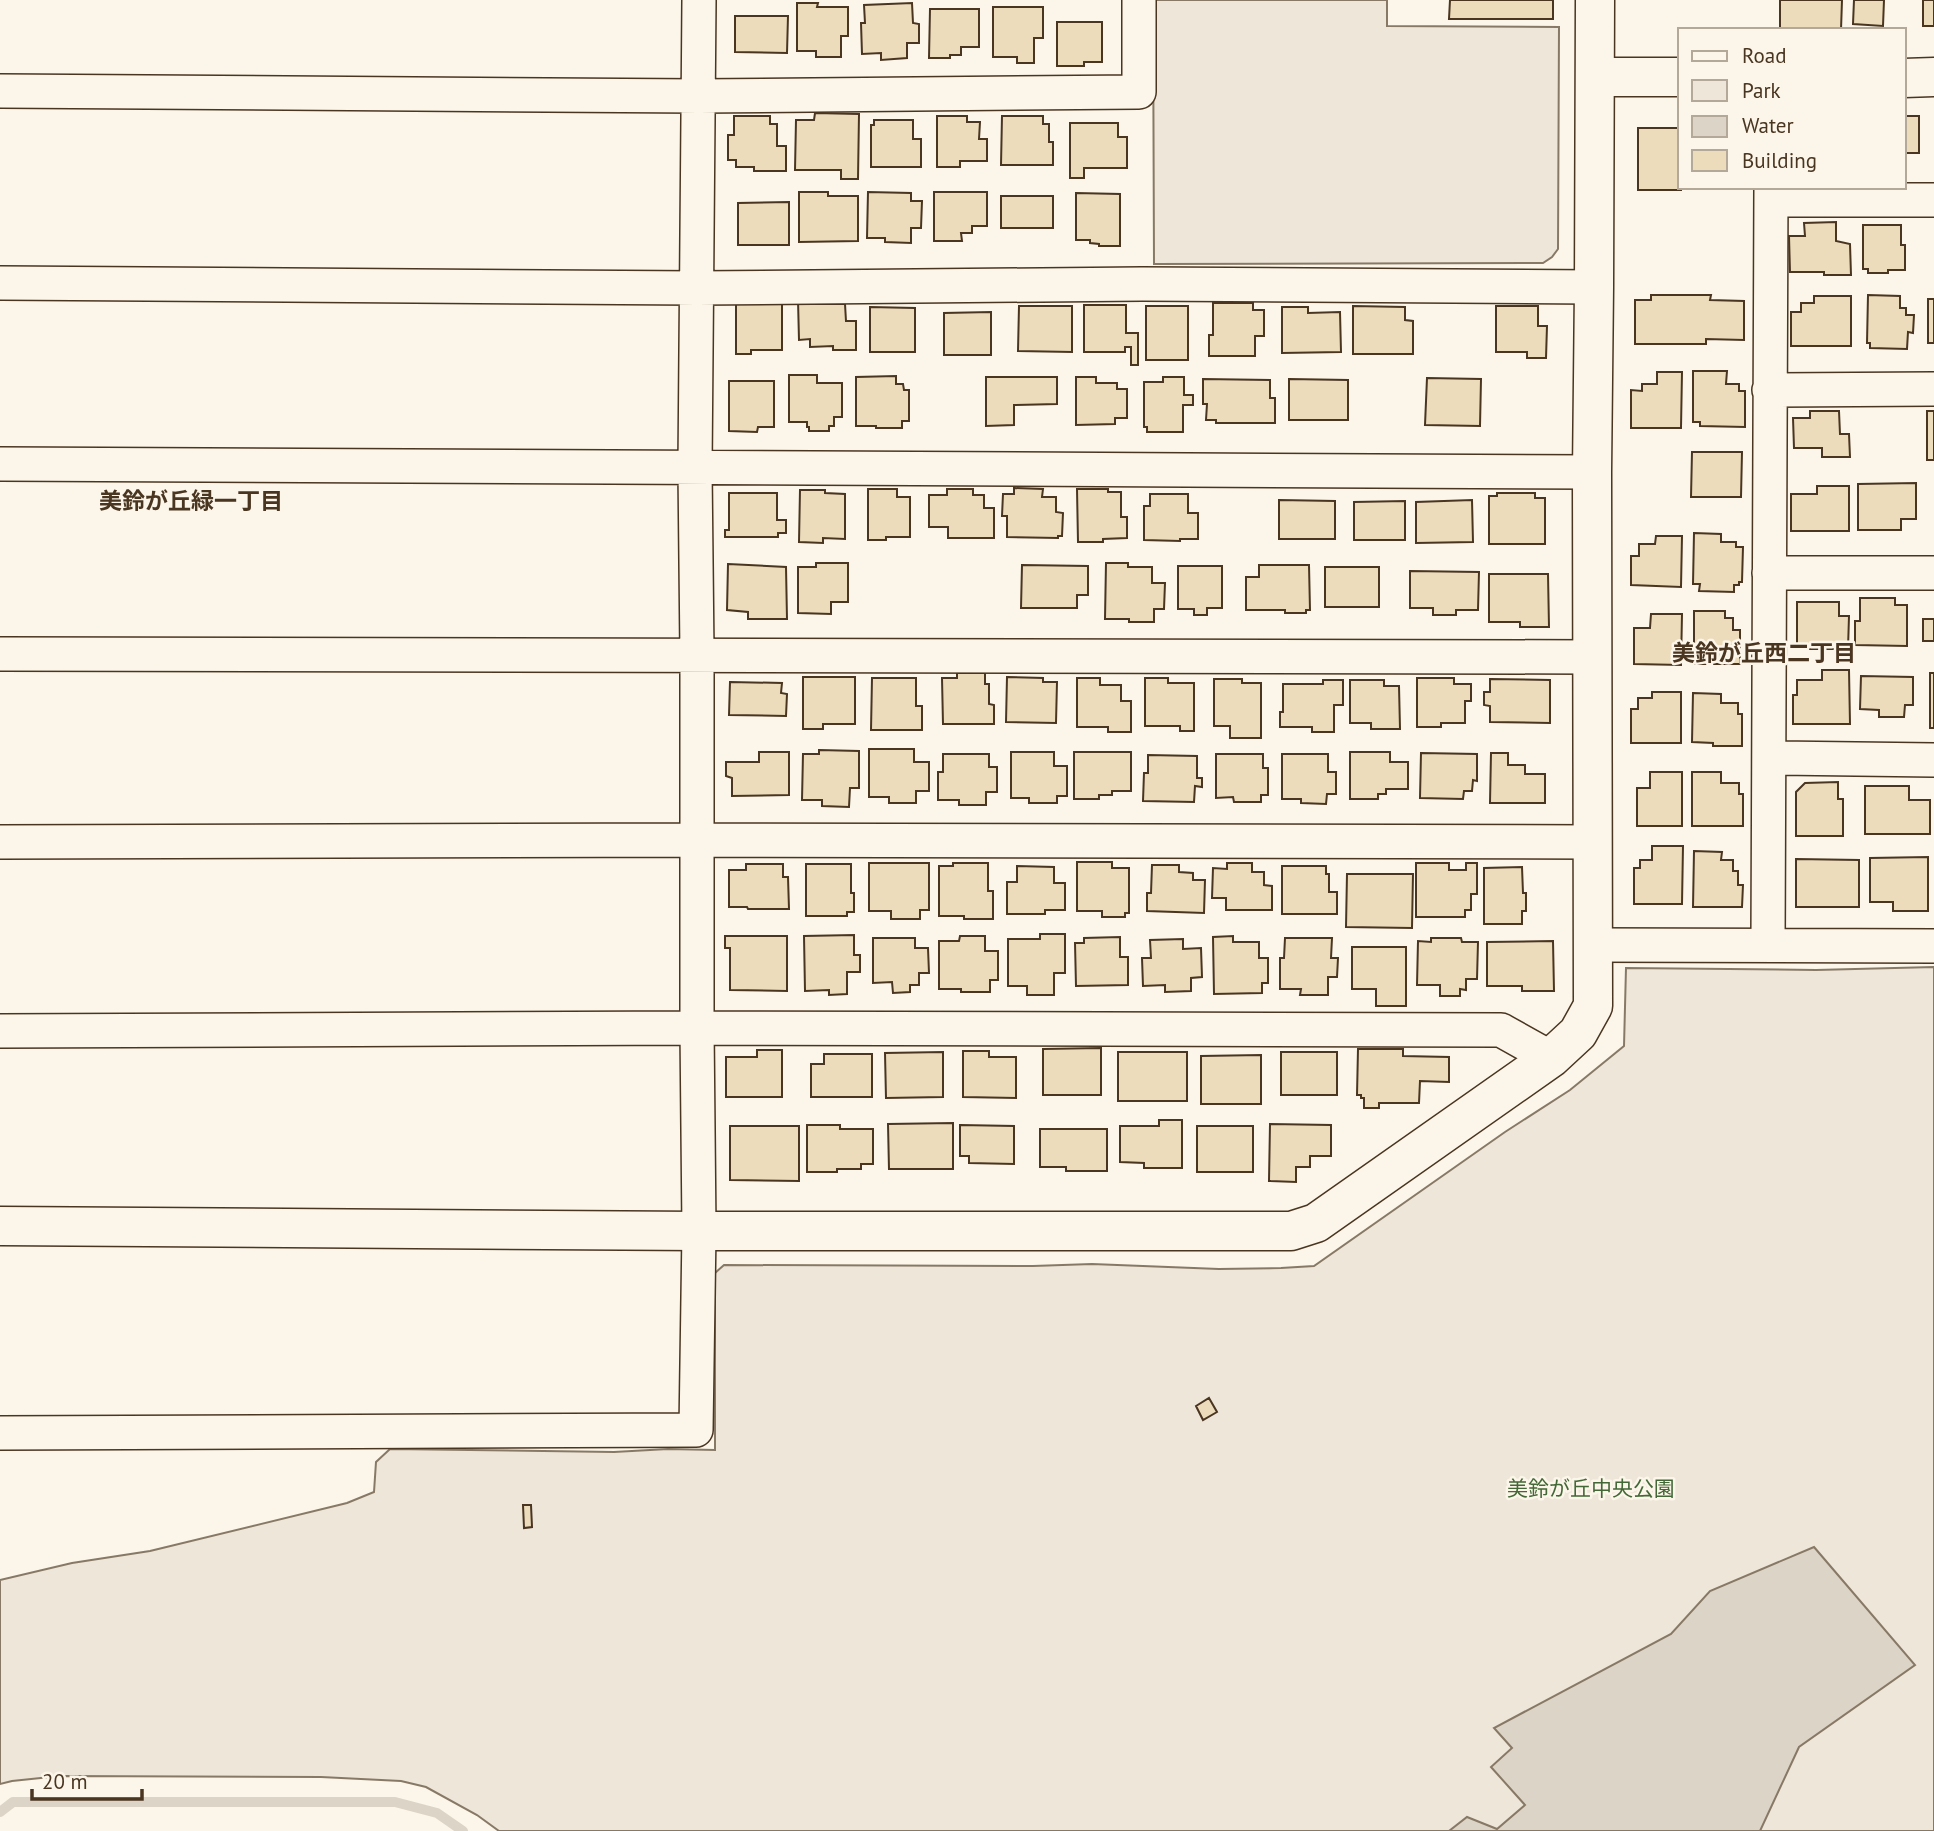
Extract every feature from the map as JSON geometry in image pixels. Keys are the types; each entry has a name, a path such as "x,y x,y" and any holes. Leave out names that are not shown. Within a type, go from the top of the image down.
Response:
{"street":[{"path":"0,1433 695,1430 699,1231 695,469 699,0"},
{"path":"0,91 699,96 1139,92 1139,0"},
{"path":"0,1226 699,1231 1291,1231 1316,1223 1551,1058 1578,1033 1593,1006 1595,0"},
{"path":"1595,77 1678,77"},
{"path":"1906,78 1934,78"},
{"path":"1768,945 1771,194 1934,200"},
{"path":"0,283 697,288 1128,284 1594,287"},
{"path":"1769,390 1934,390"},
{"path":"0,464 1592,472"},
{"path":"1769,573 1934,573"},
{"path":"0,654 1592,657"},
{"path":"1769,758 1934,760"},
{"path":"0,842 1593,842"},
{"path":"1594,945 1934,946"},
{"path":"0,1031 696,1028 1501,1030 1551,1058"}],"green space":[{"path":"1153,0 1387,0 1387,26 1559,27 1558,249 1543,263 1154,264"},
{"name":"美鈴が丘中央公園","path":"1934,967 1934,1831 499,1831 477,1815 426,1787 401,1781 321,1777 60,1776 0,1784 0,1580 72,1563 150,1551 347,1503 374,1492 376,1462 390,1449 614,1452 715,1450 715,1273 724,1265 1092,1264 1219,1269 1314,1266 1505,1132 1570,1090 1624,1046 1626,968 1816,970"}],"water":[{"path":"1814,1547 1915,1665 1799,1747 1760,1831 1449,1831 1467,1817 1497,1829 1525,1805 1491,1767 1512,1748 1494,1728 1671,1634 1710,1591"}],"building":[{"path":"1450,0 1553,0 1553,19 1449,19"},
{"path":"1780,0 1842,0 1841,28 1780,28"},
{"path":"1854,0 1884,0 1883,26 1853,24"},
{"path":"1923,0 1934,0 1934,26 1923,26"},
{"path":"797,3 818,3 817,7 848,7 848,36 841,36 841,57 816,57 816,51 797,51"},
{"path":"912,3 913,23 919,24 919,43 907,43 907,58 881,60 881,53 862,54 861,23 865,23 864,5"},
{"path":"993,7 1043,7 1043,38 1034,38 1034,63 1017,63 1017,57 993,57"},
{"path":"930,9 979,9 979,47 961,47 961,55 950,55 950,58 929,58"},
{"path":"735,16 788,16 787,53 735,52"},
{"path":"1057,22 1102,22 1102,62 1084,62 1084,66 1057,66"},
{"path":"815,113 859,114 858,179 841,179 841,170 795,170 796,120 814,120"},
{"path":"734,116 770,116 770,124 777,124 777,146 786,146 786,171 754,171 754,167 736,167 736,160 728,160 728,135 734,135"},
{"path":"937,116 967,116 967,122 980,122 979,139 987,139 987,161 960,161 960,167 937,167"},
{"path":"1002,116 1043,116 1043,124 1049,124 1049,142 1053,142 1053,165 1001,165"},
{"path":"1906,116 1919,116 1919,153 1906,153"},
{"path":"874,120 913,120 913,139 921,139 921,167 871,167 871,125 874,125"},
{"path":"1070,123 1118,123 1118,137 1127,137 1127,168 1084,168 1084,178 1070,178"},
{"path":"1638,128 1678,128 1678,189 1681,190 1638,190"},
{"path":"799,192 858,196 858,241 799,242"},
{"path":"868,192 911,193 911,201 922,201 921,228 911,228 911,243 867,238"},
{"path":"934,192 987,192 987,226 972,226 972,233 961,233 962,241 934,241"},
{"path":"1076,193 1120,194 1120,246 1099,246 1090,243 1090,240 1076,240"},
{"path":"1001,196 1053,196 1053,228 1001,228"},
{"path":"789,202 789,245 738,245 738,203"},
{"path":"1836,222 1836,241 1850,244 1851,275 1790,272 1789,236 1805,236 1804,223"},
{"path":"1863,225 1901,225 1901,245 1905,245 1905,270 1868,273 1868,269 1863,269"},
{"path":"1651,295 1711,295 1710,300 1744,301 1744,340 1706,339 1706,344 1635,344 1635,300 1651,300"},
{"path":"1868,295 1900,296 1900,308 1906,308 1906,315 1914,315 1913,333 1908,332 1907,349 1870,348 1870,343 1867,343"},
{"path":"1814,296 1851,296 1851,346 1791,346 1791,312 1801,312 1801,303 1814,303"},
{"path":"1928,299 1934,299 1934,343 1928,343"},
{"path":"798,300 816,300 816,304 845,304 846,321 856,321 856,350 833,350 833,346 810,347 810,339 799,340"},
{"path":"736,303 782,304 782,350 751,350 751,354 736,354"},
{"path":"1213,303 1253,303 1253,310 1264,310 1264,336 1255,336 1255,356 1209,356 1209,335 1213,335"},
{"path":"1084,305 1126,305 1126,333 1138,333 1138,365 1131,365 1131,347 1125,347 1125,352 1084,352"},
{"path":"1019,306 1072,306 1072,352 1018,351"},
{"path":"1146,306 1188,306 1188,360 1146,360"},
{"path":"1353,306 1405,307 1405,320 1413,321 1413,354 1353,354"},
{"path":"1496,306 1538,306 1538,326 1547,326 1546,358 1527,358 1527,352 1496,352"},
{"path":"870,307 915,308 915,352 870,352"},
{"path":"1282,307 1308,307 1308,313 1340,312 1341,352 1282,353"},
{"path":"991,312 991,355 944,355 944,313"},
{"path":"1693,371 1727,371 1726,384 1739,384 1739,391 1745,391 1745,427 1700,426 1700,422 1693,422"},
{"path":"1657,372 1682,372 1681,428 1631,428 1631,390 1642,391 1642,384 1657,384"},
{"path":"789,375 817,375 817,383 842,383 842,417 834,417 834,426 829,426 829,431 809,431 807,422 789,422"},
{"path":"896,376 896,384 903,384 904,390 909,390 909,421 902,421 902,428 856,426 856,377"},
{"path":"986,377 1057,377 1057,404 1014,405 1014,425 986,426"},
{"path":"1076,377 1096,377 1096,383 1117,383 1117,389 1127,389 1127,418 1115,418 1115,424 1076,425"},
{"path":"1163,377 1184,377 1184,395 1193,395 1193,405 1183,405 1183,432 1147,432 1147,427 1144,427 1144,382 1163,382"},
{"path":"1427,378 1481,379 1480,426 1425,425"},
{"path":"1203,379 1270,380 1270,398 1275,398 1275,423 1216,423 1216,420 1206,420 1207,404 1203,404"},
{"path":"1289,379 1348,380 1348,420 1289,420"},
{"path":"729,381 774,381 774,427 758,427 757,432 729,431"},
{"path":"1810,411 1839,411 1840,434 1849,434 1850,457 1822,457 1822,448 1794,448 1793,418 1810,418"},
{"path":"1927,411 1934,411 1934,460 1927,460"},
{"path":"1692,452 1742,452 1741,497 1691,497"},
{"path":"1916,483 1916,519 1901,519 1901,530 1858,530 1858,484"},
{"path":"1817,486 1849,486 1849,531 1791,531 1791,494 1817,494"},
{"path":"1014,488 1043,489 1042,497 1056,497 1056,512 1063,513 1062,536 1007,537 1007,516 1002,516 1003,494 1014,494"},
{"path":"868,489 897,489 897,497 910,497 910,537 868,540"},
{"path":"947,489 973,489 973,495 984,495 984,508 994,508 994,538 948,538 948,527 929,527 929,495 947,495"},
{"path":"1077,489 1108,489 1108,492 1121,492 1121,517 1127,517 1127,538 1078,542"},
{"path":"800,490 825,490 825,493 845,494 845,539 823,538 823,543 799,542"},
{"path":"729,493 777,493 777,520 786,520 786,533 778,533 778,537 725,537 725,530 729,530"},
{"path":"1497,493 1535,493 1535,498 1545,498 1545,544 1489,544 1489,496 1497,496"},
{"path":"1150,494 1188,494 1188,513 1198,513 1198,539 1144,540 1144,506 1150,506"},
{"path":"1279,500 1335,501 1335,539 1279,539"},
{"path":"1472,500 1473,542 1416,543 1416,502"},
{"path":"1405,501 1405,540 1354,540 1354,502"},
{"path":"1694,533 1721,534 1721,542 1736,542 1736,547 1743,547 1742,582 1734,585 1734,592 1699,591 1700,584 1693,584"},
{"path":"1656,536 1682,536 1681,587 1631,585 1631,556 1639,556 1639,544 1655,544"},
{"path":"816,563 848,563 848,602 831,602 831,614 798,613 798,567 816,567"},
{"path":"1106,563 1152,567 1152,583 1165,583 1164,609 1154,609 1154,622 1105,619"},
{"path":"728,564 786,567 787,619 748,619 748,612 727,610"},
{"path":"1022,565 1088,566 1088,595 1077,595 1077,608 1021,608"},
{"path":"1259,565 1309,565 1310,610 1306,610 1306,613 1285,613 1285,610 1246,610 1246,577 1259,577"},
{"path":"1178,566 1222,566 1222,608 1207,608 1207,615 1194,615 1194,609 1178,609"},
{"path":"1325,567 1379,567 1379,607 1325,607"},
{"path":"1410,571 1479,572 1478,610 1456,610 1456,615 1433,615 1433,608 1410,608"},
{"path":"1489,574 1548,574 1549,627 1520,627 1520,622 1489,622"},
{"path":"1860,598 1895,598 1895,605 1907,605 1907,646 1855,645 1855,621 1860,621"},
{"path":"1797,602 1839,602 1839,616 1849,616 1848,649 1797,649"},
{"path":"1694,611 1725,611 1725,618 1733,618 1733,630 1740,630 1740,664 1694,664"},
{"path":"1651,614 1682,614 1681,665 1634,664 1634,628 1650,628"},
{"path":"1923,619 1934,619 1934,641 1923,641"},
{"path":"1822,670 1849,670 1850,724 1793,724 1793,695 1797,695 1797,680 1822,680"},
{"path":"957,673 985,673 985,684 989,684 989,704 994,705 994,724 943,724 942,678 957,678"},
{"path":"1930,673 1934,673 1934,728 1930,728"},
{"path":"1861,676 1913,677 1913,705 1905,705 1904,717 1879,717 1879,710 1860,709"},
{"path":"803,677 855,677 855,724 823,724 823,729 803,729"},
{"path":"1007,677 1043,678 1043,682 1057,682 1056,723 1006,722"},
{"path":"872,678 916,678 916,706 922,706 922,730 871,730"},
{"path":"1077,678 1100,678 1100,685 1121,685 1121,701 1131,701 1131,732 1108,732 1108,727 1077,727"},
{"path":"1145,678 1168,678 1168,683 1194,683 1194,731 1180,731 1180,726 1145,726"},
{"path":"1417,678 1454,678 1454,684 1471,684 1471,701 1465,701 1465,723 1417,727"},
{"path":"1214,679 1242,679 1242,683 1261,683 1261,738 1230,738 1230,726 1214,726"},
{"path":"1490,679 1550,680 1550,723 1490,722 1490,706 1484,705 1484,692 1490,692"},
{"path":"1323,680 1343,680 1343,705 1334,705 1334,732 1312,732 1312,727 1280,727 1283,684 1323,684"},
{"path":"1350,680 1384,680 1384,686 1399,686 1400,729 1371,729 1371,723 1350,723"},
{"path":"730,682 782,683 781,693 787,694 786,716 729,715"},
{"path":"1652,692 1681,692 1681,743 1631,743 1631,709 1638,709 1638,698 1652,698"},
{"path":"1693,693 1721,694 1721,703 1738,703 1738,714 1742,714 1742,746 1713,746 1713,743 1692,742"},
{"path":"869,749 914,749 914,762 929,762 929,791 916,791 916,803 889,803 889,797 869,797"},
{"path":"819,750 859,751 859,788 850,788 849,807 822,806 822,800 802,800 803,754 819,754"},
{"path":"759,752 789,752 789,795 732,796 732,778 726,776 726,762 759,762"},
{"path":"1011,752 1054,752 1054,766 1067,766 1067,796 1057,796 1057,803 1029,803 1029,798 1011,798"},
{"path":"1074,752 1131,752 1131,791 1112,791 1112,795 1099,795 1099,799 1074,799"},
{"path":"1350,752 1390,752 1390,762 1408,762 1408,789 1386,789 1386,794 1378,794 1378,799 1350,799"},
{"path":"1421,753 1477,754 1477,781 1473,780 1472,791 1464,791 1463,799 1420,798"},
{"path":"1491,753 1508,753 1508,765 1525,765 1525,774 1545,774 1545,803 1490,803"},
{"path":"943,754 989,754 989,767 997,767 997,792 986,792 986,805 959,805 959,800 938,800 938,772 943,772"},
{"path":"1216,754 1263,754 1263,768 1268,768 1268,795 1261,795 1261,802 1234,802 1233,797 1216,798"},
{"path":"1282,754 1328,754 1328,772 1336,772 1336,794 1327,794 1326,804 1301,803 1301,799 1282,799"},
{"path":"1148,755 1197,756 1197,778 1202,778 1202,787 1195,786 1194,802 1143,801"},
{"path":"1650,772 1682,772 1682,826 1637,826 1637,788 1650,788"},
{"path":"1692,772 1721,772 1721,783 1739,783 1739,794 1743,794 1743,826 1692,826"},
{"path":"1838,782 1838,799 1843,799 1843,836 1796,836 1796,792 1805,783"},
{"path":"1865,786 1909,786 1909,800 1930,800 1930,834 1865,834"},
{"path":"1652,846 1683,846 1682,904 1634,904 1634,868 1640,868 1640,860 1652,860"},
{"path":"1694,851 1722,852 1721,860 1733,860 1733,871 1738,871 1738,885 1743,885 1742,907 1693,907"},
{"path":"1928,857 1928,911 1893,911 1893,902 1870,902 1870,858"},
{"path":"1796,859 1859,860 1859,907 1796,907"},
{"path":"1077,862 1112,862 1112,868 1129,868 1129,913 1125,913 1125,917 1102,917 1102,911 1077,911"},
{"path":"869,863 929,863 929,910 920,910 920,919 891,919 891,911 869,911"},
{"path":"953,863 988,863 988,891 993,891 993,919 939,916 939,866 953,866"},
{"path":"1227,863 1252,863 1252,872 1264,872 1264,885 1272,886 1272,910 1226,910 1226,898 1212,898 1213,868 1227,869"},
{"path":"1416,863 1449,863 1449,870 1466,870 1466,863 1477,863 1477,894 1471,894 1471,910 1465,910 1465,917 1416,917"},
{"path":"746,864 783,864 783,877 788,877 789,909 729,907 729,870 746,870"},
{"path":"806,864 851,864 854,912 847,912 847,916 806,916"},
{"path":"1152,865 1179,865 1179,872 1193,873 1193,880 1205,880 1204,913 1147,911"},
{"path":"1017,866 1054,867 1054,883 1065,883 1065,910 1045,910 1045,914 1007,914 1007,882 1017,882"},
{"path":"1282,866 1326,866 1329,892 1337,892 1337,914 1282,914"},
{"path":"1522,867 1526,911 1522,911 1522,924 1484,924 1484,868"},
{"path":"1347,874 1413,874 1412,928 1346,927"},
{"path":"1040,934 1065,934 1065,973 1054,973 1054,995 1027,995 1027,986 1008,986 1008,939 1040,939"},
{"path":"854,935 854,955 860,955 860,972 847,972 847,994 829,995 829,990 805,991 804,936"},
{"path":"725,936 787,936 787,991 730,990 730,948 725,948"},
{"path":"960,936 985,936 985,951 998,951 998,980 990,980 990,992 939,989 939,941 959,941"},
{"path":"1233,936 1233,942 1259,942 1259,958 1268,958 1268,983 1262,983 1262,993 1214,994 1213,937"},
{"path":"1120,937 1120,957 1128,957 1128,985 1076,986 1075,943 1084,943 1084,938"},
{"path":"873,938 915,938 915,948 928,948 929,973 919,973 919,985 910,985 910,992 893,993 892,982 873,983"},
{"path":"1285,938 1332,938 1331,958 1338,958 1337,977 1328,977 1328,995 1300,995 1301,989 1280,989 1280,958 1284,958"},
{"path":"1431,938 1461,938 1462,942 1478,942 1477,979 1466,979 1466,990 1460,989 1460,996 1440,996 1440,985 1417,985 1418,941 1431,942"},
{"path":"1183,939 1183,949 1201,948 1202,977 1191,978 1191,991 1165,992 1165,985 1143,986 1142,958 1151,958 1150,940"},
{"path":"1553,941 1554,991 1522,991 1522,986 1487,986 1487,942"},
{"path":"1352,947 1406,947 1406,1006 1376,1006 1376,989 1352,989"},
{"path":"1101,1048 1101,1095 1043,1095 1043,1049"},
{"path":"1358,1049 1403,1049 1403,1056 1449,1057 1449,1082 1420,1081 1419,1103 1379,1103 1379,1108 1364,1108 1364,1098 1357,1095"},
{"path":"757,1050 782,1050 782,1097 726,1097 726,1057 757,1057"},
{"path":"963,1051 989,1051 989,1057 1016,1057 1016,1098 963,1097"},
{"path":"943,1052 943,1097 886,1098 885,1053"},
{"path":"1118,1052 1187,1052 1187,1101 1118,1101"},
{"path":"1281,1052 1337,1052 1337,1095 1281,1095"},
{"path":"824,1054 872,1054 872,1097 811,1097 811,1064 824,1064"},
{"path":"1261,1055 1261,1104 1201,1104 1201,1056"},
{"path":"1159,1120 1182,1120 1182,1168 1144,1168 1144,1163 1120,1162 1120,1126 1159,1126"},
{"path":"953,1123 953,1169 889,1169 888,1124"},
{"path":"1270,1124 1331,1125 1331,1156 1310,1156 1310,1167 1296,1167 1296,1182 1269,1181"},
{"path":"807,1125 873,1129 873,1164 861,1164 861,1169 837,1169 837,1172 807,1172"},
{"path":"960,1125 1014,1126 1014,1164 969,1163 969,1156 960,1156"},
{"path":"730,1126 799,1126 799,1181 730,1180"},
{"path":"1197,1126 1253,1126 1253,1172 1197,1172"},
{"path":"1040,1129 1107,1129 1107,1171 1066,1171 1066,1167 1040,1167"},
{"path":"1209,1398 1217,1412 1203,1420 1196,1406"},
{"path":"523,1505 531,1505 532,1527 524,1528"}],"waterway":[{"path":"0,1812 13,1802 395,1802 437,1813 463,1831"}],"district":[{"name":"美鈴が丘緑一丁目","path":"191,501"},
{"name":"美鈴が丘西二丁目","path":"1764,653"}]}
